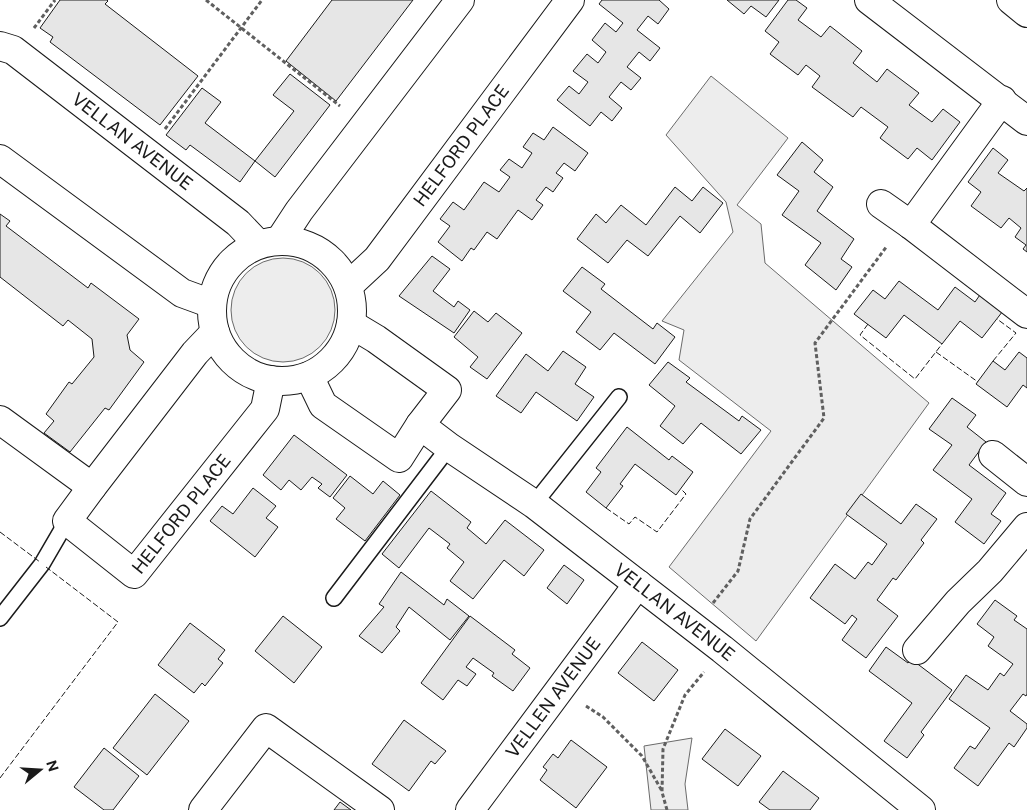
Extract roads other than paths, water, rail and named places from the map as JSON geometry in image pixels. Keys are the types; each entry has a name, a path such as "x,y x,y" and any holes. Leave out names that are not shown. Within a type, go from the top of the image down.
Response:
{"street":[{"path":"269,242 302,243 322,252 338,267 348,286 352,305 351,324 343,346 329,364 309,376 290,381 271,380 247,372 227,355 215,332 212,304 216,285 226,267 240,254 269,242 299,211 460,0"},
{"name":"HELFORD PLACE","path":"348,286 377,259 570,0"},
{"path":"869,0 1027,121"},
{"path":"1011,0 1027,12"},
{"name":"VELLAN AVENUE","path":"0,46 13,50 238,222 269,242"},
{"path":"911,225 1002,100"},
{"path":"0,159 182,294 212,304"},
{"path":"881,204 1027,314"},
{"path":"309,376 323,405 399,458 420,425 447,390 376,339 351,324"},
{"path":"67,521 195,353 215,332"},
{"name":"HELFORD PLACE","path":"67,521 134,574 265,409 271,380"},
{"path":"0,420 92,487"},
{"name":"VELLAN AVENUE","path":"420,425 449,447 534,504 722,648 921,810"},
{"path":"993,455 1027,482"},
{"path":"917,650 958,602 990,572 1027,527"},
{"name":"VELLEN AVENUE","path":"470,810 638,584"},
{"path":"204,810 266,728 380,810"}],"lane":[{"path":"534,504 619,397"},
{"path":"334,598 449,447"},
{"path":"0,618 42,564 67,521"}]}
